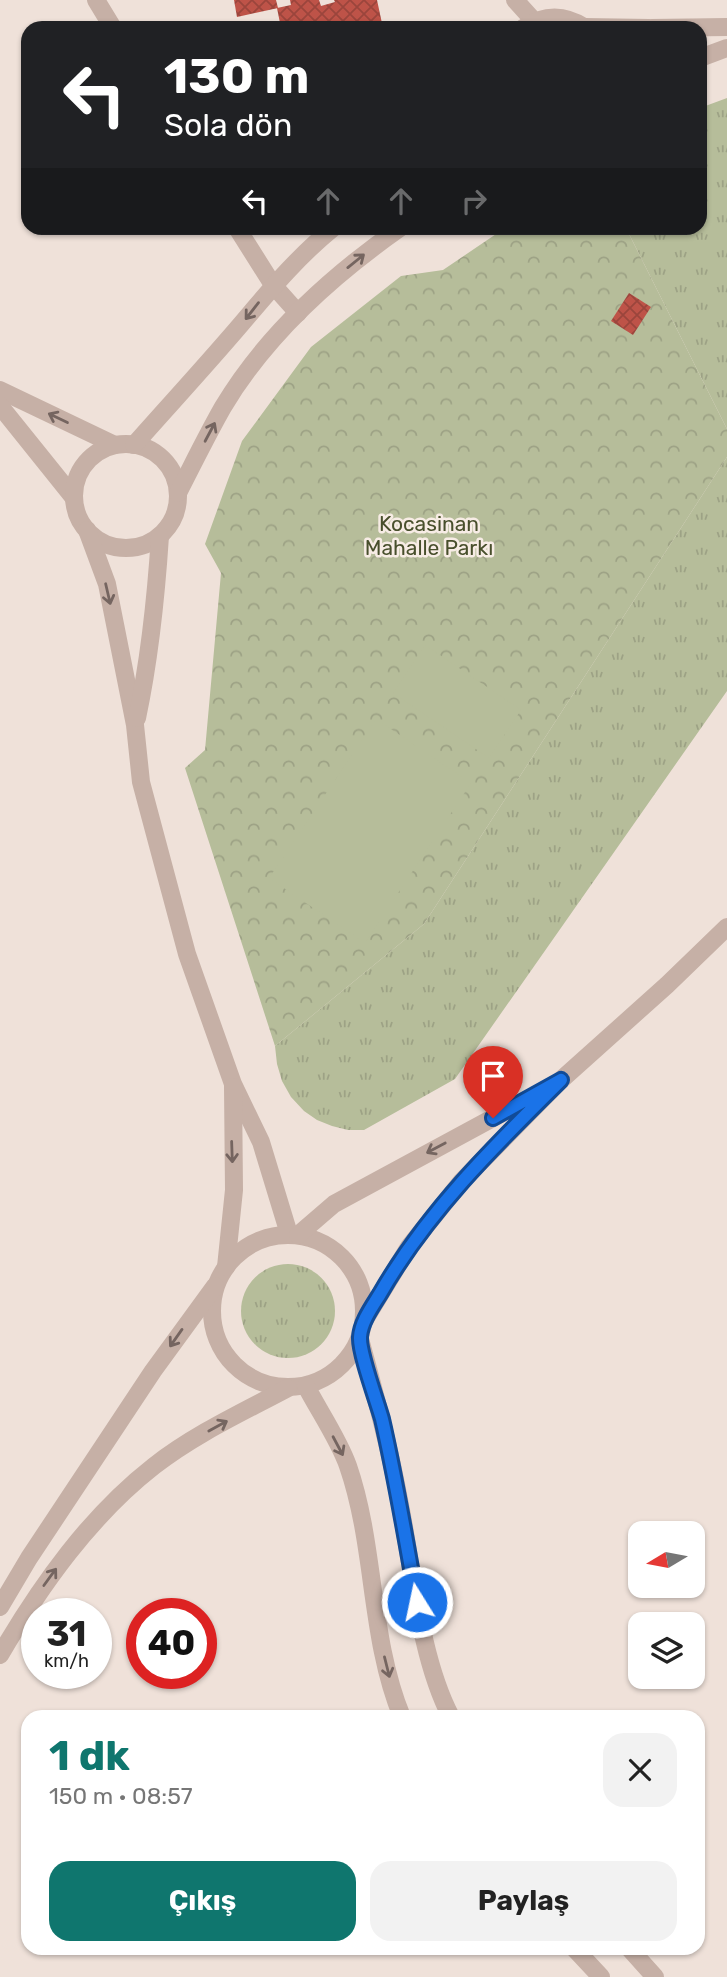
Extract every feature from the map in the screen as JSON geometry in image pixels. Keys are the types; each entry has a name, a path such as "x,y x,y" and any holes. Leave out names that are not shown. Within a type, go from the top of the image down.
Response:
{"street":[{"path":"96,0 109,21"},
{"path":"514,0 527,21"},
{"path":"541,21 561,16 575,21"},
{"path":"707,27 727,27"},
{"path":"707,55 727,48"},
{"path":"241,235 273,285 298,313"},
{"path":"134,445 273,285 325,235"},
{"path":"87,530 99,540 122,548 146,545 160,536 173,517 178,493 223,406 271,343 298,313 337,277 391,235"},
{"path":"0,390 115,445"},
{"path":"0,406 74,498"},
{"path":"178,493 174,477 165,461 151,450 134,445 115,445 99,452 85,464 77,480 74,498 78,516 87,530 107,584 135,725 141,782 187,954 233,1084 261,1142 294,1235"},
{"path":"135,725 147,672 160,536"},
{"path":"364,1321 409,1247 462,1181 561,1080 727,927"},
{"path":"294,1235 334,1204 561,1080"},
{"path":"226,1266 234,1189 233,1084"},
{"path":"0,1607 29,1558 153,1371 217,1283 226,1266 238,1253 253,1242 271,1236 294,1235 324,1243 340,1254 352,1268 365,1302 360,1339 339,1369 306,1386 288,1388 252,1379 237,1368 225,1354 217,1338 212,1301 217,1283"},
{"path":"360,1339 400,1503 422,1626 448,1710"},
{"path":"306,1386 348,1465 360,1515 385,1661 399,1710"},
{"path":"0,1655 61,1562 125,1491 186,1443 288,1388"},
{"path":"581,1955 601,1977"},
{"path":"635,1955 655,1977"}],"green space":[{"path":"727,98 727,429 630,235 707,235 707,105"},
{"name":"Kocasinan Mahalle Parkı","path":"495,235 630,235 727,429 727,457 424,924 275,1046 185,768 205,750 221,573 205,544 242,441 311,347 401,276 443,270"},
{"path":"727,457 727,691 455,1079 364,1130 348,1130 317,1120 291,1097 282,1081 275,1046 424,924"},
{"path":"425,645 521,710 489,758 393,693"},
{"path":"376,719 471,783 365,943 269,878"},
{"path":"288,1264 306,1268 321,1278 331,1293 335,1311 331,1329 321,1344 306,1354 288,1358 270,1354 255,1344 245,1329 241,1311 245,1293 255,1278 270,1268"}],"building":[{"path":"234,0 276,0 278,8 237,17"},
{"path":"290,0 319,0 321,6 335,2 334,0 377,0 382,21 280,21 277,8 291,5"},
{"path":"629,293 651,307 633,335 611,321"}],"route":[{"path":"417,1602 400,1503 360,1339 364,1321 386,1283 435,1213 462,1181 561,1080 493,1118"}]}
